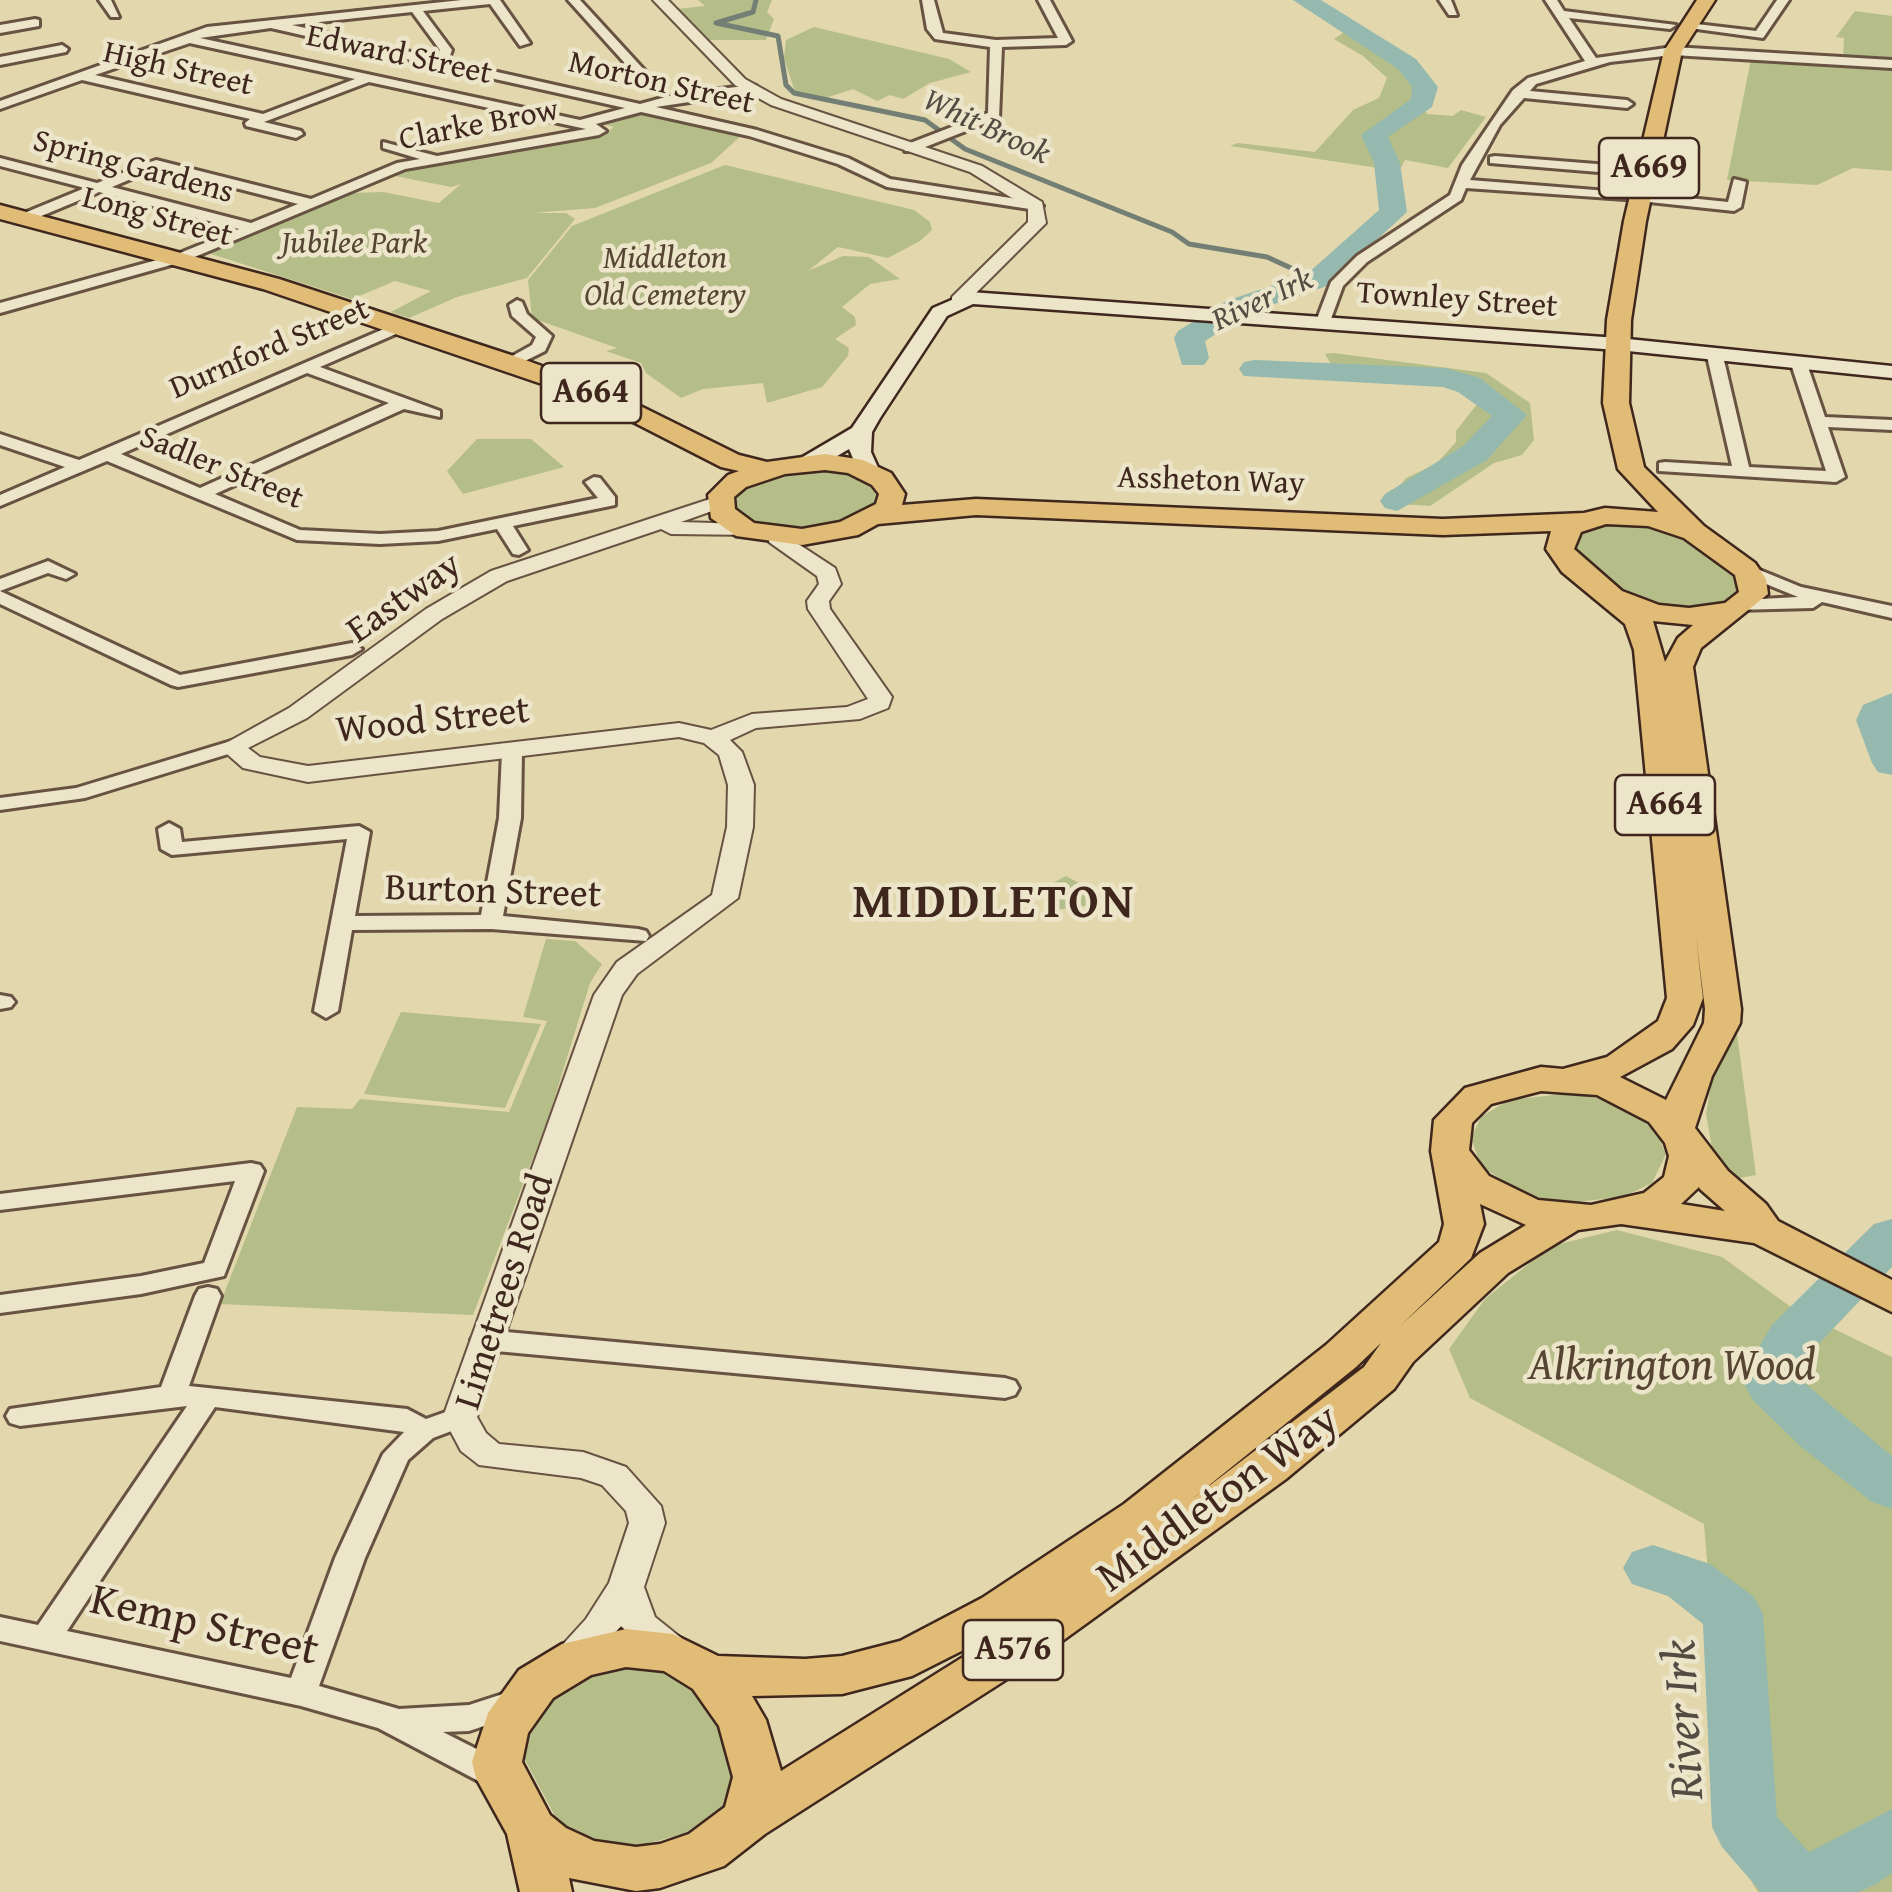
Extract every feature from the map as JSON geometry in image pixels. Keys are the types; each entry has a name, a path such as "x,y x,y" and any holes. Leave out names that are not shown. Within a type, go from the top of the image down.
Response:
{"main road":[{"name":"A669","path":"1632,469 1616,404 1630,197 1648,172 1679,26 1706,0"},
{"name":"Long Street","path":"7,215 180,258 511,363 601,396 730,461 765,470"},
{"name":"Townley Street","path":"958,301 1011,299 1618,344 1892,372"},
{"path":"809,462 861,432 927,328 958,301"},
{"name":"Long Street","path":"666,432 711,476 720,498"},
{"path":"861,432 860,452 875,475 890,487 892,501 876,516"},
{"name":"A664","path":"875,475 809,462 765,470 736,481 720,498 727,519 746,530 778,537 830,534 876,516"},
{"path":"1586,520 1620,496 1632,469 1694,532"},
{"name":"Assheton Way","path":"875,475 976,507"},
{"name":"Assheton Way","path":"876,516 976,507 1443,527 1586,520"},
{"name":"A664","path":"1745,570 1694,532 1651,518 1586,520 1563,534 1560,549 1638,621 1649,650 1684,998 1675,1025 1642,1054 1569,1079 1518,1083 1478,1096 1453,1120 1450,1151 1461,1170 1491,1196 1530,1212 1568,1218 1658,1214 1764,1231 1862,1282"},
{"name":"Assheton Way","path":"1443,527 1538,554 1600,588"},
{"path":"1733,610 1755,586 1745,570"},
{"name":"A664","path":"1600,588 1669,616 1733,610"},
{"name":"A664","path":"1614,1215 1656,1203 1672,1194 1688,1168 1680,1133 1692,1076 1722,1024 1678,666 1688,644 1733,610"},
{"name":"A664","path":"1569,1079 1627,1092 1680,1133 1714,1180 1752,1213 1764,1231"},
{"name":"Middleton Way","path":"691,1664 805,1678 842,1675 912,1657 970,1629 1140,1516 1341,1356 1460,1236 1450,1151"},
{"name":"Middleton Way","path":"747,1820 1012,1651 1270,1467 1379,1378 1398,1351 1494,1263 1568,1218"},
{"name":"A576","path":"546,1892 532,1830 502,1778 500,1744 520,1701 560,1667 579,1658 626,1648 691,1664"},
{"path":"691,1664 742,1720 755,1756 758,1777 747,1820"},
{"name":"A576","path":"666,1892 706,1850 747,1820"},
{"name":"A576","path":"532,1830 567,1856 612,1868 660,1866 706,1850"}],"street":[{"path":"106,0 116,15"},
{"path":"0,105 207,31 270,24 297,16 489,0 524,43"},
{"path":"574,0 654,88"},
{"path":"660,0 733,78 776,102 988,175 1036,206 1037,223 958,301"},
{"path":"928,0 932,29 939,36 996,44 1066,41 1044,0"},
{"path":"1445,0 1453,13"},
{"path":"1551,0 1592,62"},
{"path":"1560,14 1615,14 1752,36 1763,33 1783,0"},
{"path":"416,9 446,50 441,63"},
{"path":"0,28 35,23"},
{"name":"Morton Street","path":"270,24 652,108 843,162 886,183 1036,206"},
{"name":"Edward Street","path":"186,38 581,124 598,131"},
{"path":"910,148 994,115 996,44"},
{"path":"0,61 62,49"},
{"path":"1323,324 1336,286 1362,259 1456,197 1469,165 1518,93 1532,81 1592,62 1673,51 1892,64"},
{"path":"136,56 164,62"},
{"name":"High Street","path":"80,76 263,118"},
{"path":"263,118 368,78"},
{"path":"1592,100 1598,85"},
{"path":"0,88 22,97"},
{"path":"581,124 652,108 673,99 752,88"},
{"path":"1518,93 1627,104"},
{"name":"High Street","path":"263,118 250,123 296,134"},
{"name":"Clarke Brow","path":"0,308 180,258 402,166 598,131"},
{"path":"478,135 518,146"},
{"path":"388,145 440,160"},
{"path":"1495,160 1648,172"},
{"name":"Spring Gardens","path":"0,162 252,228"},
{"path":"7,215 97,188 156,164 314,204"},
{"path":"1464,184 1734,207 1738,182"},
{"path":"511,363 539,348 544,336 520,316 517,305"},
{"name":"Durnford Street","path":"0,501 400,327"},
{"path":"1715,356 1742,472"},
{"path":"1664,468 1836,477 1799,364"},
{"path":"304,368 434,414"},
{"path":"201,494 403,402"},
{"path":"1818,422 1892,425"},
{"path":"0,439 79,466"},
{"name":"Sadler Street","path":"106,454 298,534 380,539 438,536 609,500 594,482"},
{"name":"Eastway","path":"232,748 298,713 360,672 434,614 500,576 720,498"},
{"path":"502,523 520,550"},
{"name":"Eastway","path":"630,533 712,526 746,530"},
{"path":"778,537 820,566 830,534"},
{"path":"0,586 48,566 66,574"},
{"name":"Wood Street","path":"232,748 252,764 308,774 679,730 713,738 752,721 851,714 880,703 880,697 819,608 830,584 820,566"},
{"path":"1745,570 1791,590 1892,612"},
{"path":"0,597 178,681 352,649"},
{"path":"1733,610 1847,603"},
{"path":"644,943 712,909 724,898 732,876 741,785 730,752 713,738"},
{"path":"0,804 78,794 232,748"},
{"path":"492,922 510,818 512,752"},
{"path":"168,829 172,849 359,832 326,1011"},
{"name":"Burton Street","path":"344,923 492,922 644,943"},
{"name":"Limetrees Road","path":"560,1667 599,1629 626,1587 647,1523 631,1489 614,1476 583,1465 491,1456 473,1442 460,1418 608,995 644,943"},
{"path":"0,1202 251,1171 172,1396"},
{"path":"0,1304 141,1286 212,1283"},
{"path":"485,1340 1005,1388"},
{"path":"20,1416 172,1396 208,1396 407,1418 423,1431"},
{"path":"46,1638 208,1396"},
{"path":"301,1693 350,1558 397,1454 423,1431 460,1418"},
{"path":"626,1587 639,1624 691,1664"},
{"name":"Kemp Street","path":"0,1629 301,1693 387,1718 502,1778"},
{"name":"Kemp Street","path":"387,1718 458,1720 520,1701"}],"green space":[{"path":"698,0 772,0 767,12 774,19 766,40 707,40 676,9 705,6"},
{"path":"1855,11 1892,16 1892,171 1853,168 1817,185 1727,180 1751,59 1843,59 1844,38 1836,37"},
{"path":"814,27 949,59 971,72 930,83 903,99 890,95 877,101 853,89 822,99 795,92 784,58 786,40"},
{"path":"1346,31 1416,68 1429,85 1423,107 1427,114 1453,116 1461,110 1486,117 1448,168 1405,160 1399,171 1230,146 1238,143 1315,152 1353,110 1379,98 1387,78 1363,56 1334,39"},
{"name":"Jubilee Park","path":"652,109 743,134 711,163 595,208 532,213 566,213 575,219 527,278 457,297 409,318 391,312 431,291 395,281 352,299 205,252 355,193 383,192 439,203 461,184 451,187 390,175 404,168 602,136 614,127 598,123"},
{"name":"Middleton Old Cemetery","path":"725,165 914,210 930,222 932,230 920,241 888,258 838,247 808,271 843,256 869,257 900,279 870,284 842,307 855,317 856,325 835,339 849,348 848,356 822,387 767,403 763,383 703,389 681,398 646,373 641,363 606,351 617,348 532,318 528,280 572,226"},
{"path":"1325,354 1486,373 1530,403 1534,440 1522,455 1494,463 1430,506 1386,503 1406,478 1436,464 1456,442 1456,431 1478,403 1467,389 1434,380 1338,376"},
{"path":"477,439 531,439 564,467 463,494 447,471"},
{"path":"811,469 847,471 870,482 878,500 840,524 801,531 755,525 735,510 735,496 758,480"},
{"path":"1623,521 1673,530 1733,571 1740,591 1730,602 1710,609 1669,609 1622,594 1573,549 1582,530"},
{"path":"1066,876 1113,902 1048,911 1055,895 1049,885"},
{"path":"546,939 575,941 602,964 590,983 549,1116 473,1315 220,1304 297,1107 352,1109 360,1099 509,1112 547,1021 523,1017"},
{"path":"401,1012 541,1024 505,1108 364,1094"},
{"path":"1737,1034 1756,1175 1735,1179 1712,1148 1706,1114 1713,1073"},
{"path":"1572,1093 1618,1103 1656,1131 1666,1154 1652,1183 1623,1197 1565,1203 1523,1194 1481,1166 1471,1138 1481,1117 1509,1100"},
{"name":"Alkrington Wood","path":"1617,1230 1722,1257 1795,1310 1892,1357 1892,1892 1758,1892 1738,1859 1729,1825 1704,1524 1470,1398 1449,1349 1485,1299 1551,1246"},
{"path":"626,1668 661,1672 690,1689 718,1729 732,1778 724,1807 692,1832 637,1846 599,1841 567,1826 555,1816 524,1758 529,1731 554,1697 587,1676"}],"waterway":[{"name":"Whit Brook","path":"756,0 753,12 716,23 778,36 786,85 794,93 925,120 965,149 1172,232 1189,244 1267,257 1317,280"},
{"name":"River Irk","path":"1193,358 1189,338 1237,307 1317,280 1393,212 1387,163 1374,135 1423,102 1425,87 1407,64 1305,0"},
{"name":"River Irk","path":"1255,369 1445,378 1469,385 1511,415 1475,453 1397,501"},
{"path":"1892,705 1877,713 1876,720 1892,763"},
{"path":"1892,1236 1791,1339 1780,1357 1773,1386 1820,1431 1892,1487"},
{"name":"River Irk","path":"1653,1568 1689,1580 1733,1614 1745,1827 1803,1892"},
{"path":"1801,1886 1853,1864 1892,1837"}],"district":[{"name":"MIDDLETON","path":"994,905"}]}
